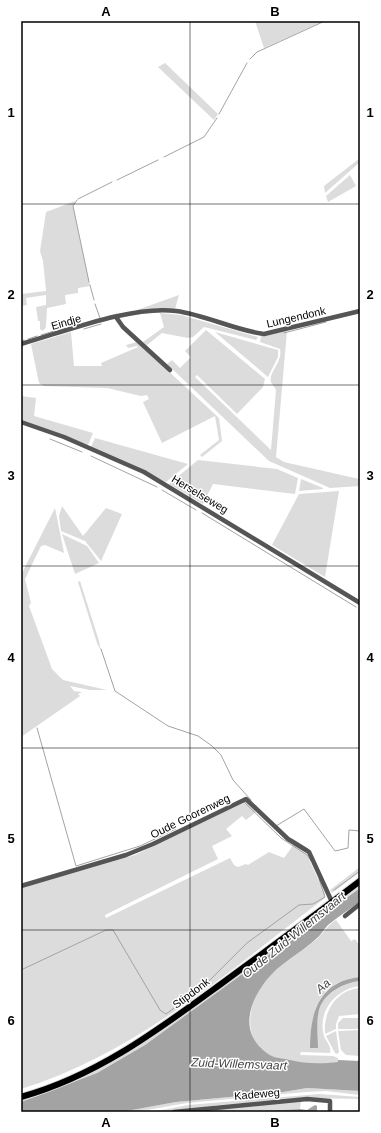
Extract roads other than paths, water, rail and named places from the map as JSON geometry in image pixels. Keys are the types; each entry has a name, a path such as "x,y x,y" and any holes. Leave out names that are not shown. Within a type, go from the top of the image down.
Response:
{"main road":[{"name":"Stipdonk","path":"21,1097 69,1080 97,1067 148,1038 360,881"}],"street":[{"name":"Eindje","path":"21,344 116,317 145,311 176,311 191,315"},
{"name":"Lungendonk","path":"191,315 249,332 264,334 360,311"},
{"path":"116,317 123,328 170,370"},
{"name":"Herselseweg","path":"21,422 64,437 144,472 360,603"},
{"name":"Oude Goorenweg","path":"21,886 126,855 153,844 246,799 288,839 309,852 334,901"},
{"path":"345,916 360,904"},
{"name":"Kadeweg","path":"174,1112 307,1099 330,1101 330,1112"}],"water":[{"name":"Zuid-Willemsvaart","path":"360,888 360,902 328,925 307,947 282,965 269,977 256,996 250,1017 250,1028 254,1038 261,1048 271,1056 308,1063 332,1063 338,1062 338,1060 360,1061 360,1091 307,1088 283,1092 176,1102 121,1112 21,1112 21,1102 97,1073 145,1045"},
{"path":"360,977 360,981 347,984 335,990 325,999 318,1015 318,1048 310,1048 310,1035 315,1011 326,992 335,985 346,980"},
{"path":"315,1105 317,1106 317,1112 244,1112 300,1109 307,1110"}],"waterway":[{"path":"250,59 257,52 325,21"},
{"path":"219,114 247,63"},
{"path":"164,157 204,137 217,118"},
{"path":"117,180 158,160"},
{"path":"78,199 112,182"},
{"path":"77,200 73,206 89,282"},
{"path":"90,285 94,300"},
{"path":"95,304 100,318"},
{"path":"284,333 326,322"},
{"path":"84,329 101,324"},
{"path":"58,330 65,328"},
{"path":"41,335 54,331"},
{"path":"28,339 37,336"},
{"path":"50,439 82,452"},
{"path":"91,456 157,487"},
{"path":"360,468 360,479"},
{"path":"162,490 196,510"},
{"path":"202,513 356,607"},
{"path":"360,632 360,638"},
{"path":"101,649 115,691 168,726 198,736 212,746 221,755 233,780 251,800"},
{"path":"37,728 76,866 140,846 176,829"},
{"path":"244,802 281,838 307,855 311,861"},
{"path":"276,826 304,809 335,851 348,848 349,830 360,831"},
{"path":"292,839 308,849"},
{"name":"Oude Zuid-Willemsvaart","path":"334,890 360,871"},
{"name":"Oude Zuid-Willemsvaart","path":"21,970 106,930 113,930 160,1010 166,1014 204,986 247,943 299,905 313,904 325,897 319,879"}],"water label":[{"name":"Aa","path":"323,986"}]}
